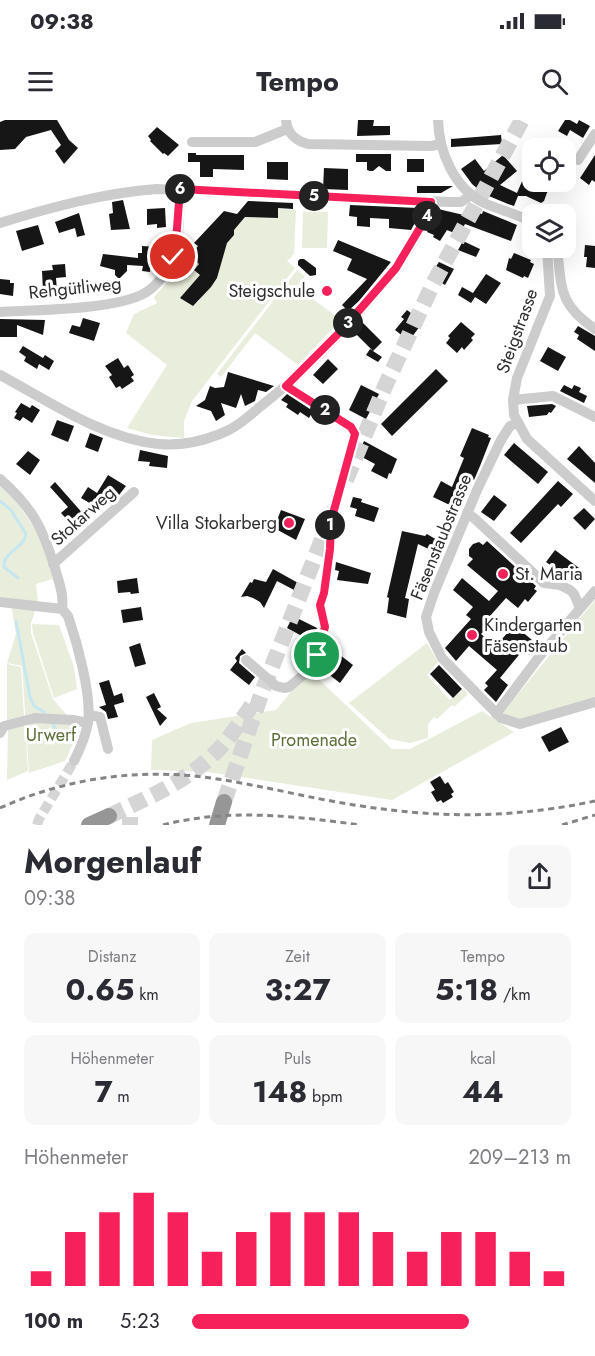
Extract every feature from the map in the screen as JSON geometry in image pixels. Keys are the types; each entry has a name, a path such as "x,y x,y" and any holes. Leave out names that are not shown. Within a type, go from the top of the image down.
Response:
{"highway":[{"path":"217,825 224,802"},
{"path":"89,825 109,816"}],"street":[{"path":"438,120 441,144 454,174 471,195 522,218"},
{"path":"192,142 255,141 286,124 300,142 315,145 431,146 441,144"},
{"path":"578,160 595,134"},
{"path":"0,223 95,197 126,191 180,189 431,202 461,202 471,195"},
{"name":"Rehgütliweg","path":"0,312 83,307 129,300 147,292 167,271 173,257 180,189"},
{"path":"0,375 89,423 129,438 156,444 176,445 203,440 236,427 286,386 342,330 396,268 430,211 431,202"},
{"name":"Steigstrasse","path":"548,258 550,296 517,378 513,400 517,423 527,439 595,501"},
{"path":"558,258 563,294 569,307 579,318 595,329"},
{"path":"246,660 276,686 284,688 289,687 308,671 317,655 325,621 320,605 324,593 330,549 331,521 355,434 351,427 286,386"},
{"path":"513,400 553,396 595,417"},
{"name":"Fäsenstaubstrasse","path":"499,716 442,658 434,645 426,618 467,513 501,440 510,426 517,423"},
{"path":"0,479 20,497 46,538 63,596 62,609 70,622 89,698 85,738 74,762"},
{"name":"Stokarweg","path":"54,564 134,492"},
{"path":"467,513 544,583 560,585 570,590 580,608"},
{"path":"595,591 539,657 499,716 520,724 595,702"},
{"path":"0,602 62,609"},
{"path":"0,734 4,726 35,718 88,719 100,717 108,749"}],"green space":[{"path":"278,208 296,210 294,254 287,261 295,268 192,401 184,421 184,438 152,435 127,428 167,365 126,333 134,314 157,303 154,297 173,276 179,259 196,260 199,264 194,269 200,275 180,298 193,306 217,278 227,243 234,235 234,230 247,215 277,218"},
{"path":"303,212 328,212 327,248 302,248"},
{"path":"297,270 305,276 297,287 341,320 298,365 255,333 221,377 217,374"},
{"name":"Urwerf","path":"0,483 9,490 41,538 53,579 36,584 38,602 31,623 31,633 53,699 79,730 65,761 29,773 22,666 7,663 16,634 10,598 0,597"},
{"path":"595,600 595,698 519,722 509,719 503,712"},
{"path":"32,624 59,625 74,667 77,689 54,698"},
{"path":"427,643 438,662 427,675 450,700 464,689 468,694 437,719 434,717 428,724 428,738 410,743 389,739 349,703"},
{"path":"7,664 21,667 24,716 7,720"},
{"name":"Promenade","path":"309,670 392,749 410,749 482,711 514,732 392,800 208,772 151,770 152,740 191,723 276,710"},
{"path":"25,725 28,771 7,780 8,729"}],"building":[{"path":"5,120 57,120 69,140 78,148 64,164 55,151 61,145 51,130 26,137 15,149 0,150 0,122"},
{"path":"358,120 374,120 373,126 390,126 390,135 357,136"},
{"path":"565,120 577,124 579,120 590,126 583,138 570,130 567,136 558,131"},
{"path":"157,127 179,145 168,156 150,141 148,136"},
{"path":"501,135 502,144 451,147 451,139"},
{"path":"188,153 244,155 244,170 213,169 213,177 200,177 200,162 188,162"},
{"path":"356,154 391,154 391,171 386,171 379,166 373,171 367,170 367,162 356,162"},
{"path":"503,155 517,171 500,185 517,193 522,181 522,192 547,192 544,201 541,203 526,196 518,196 514,206 508,204 484,194 472,184 461,169 475,159 484,171"},
{"path":"595,155 595,182 592,180 589,185 580,178"},
{"path":"407,159 424,159 424,172 407,172"},
{"path":"267,162 288,162 288,180 267,179"},
{"path":"324,168 348,169 348,190 323,189"},
{"path":"417,186 453,186 441,193 417,193"},
{"path":"123,200 130,229 111,230 109,214 113,213 112,202"},
{"path":"248,201 293,203 293,209 278,208 278,218 245,217 227,243 217,278 193,306 180,298 200,275 194,270 199,264 192,257 198,246 194,243 224,211 237,214"},
{"path":"350,205 418,208 417,219 411,230 389,228 389,219 370,218 370,227 357,226 357,217 349,216"},
{"path":"165,208 166,227 157,228 157,224 147,225 147,209"},
{"path":"438,209 468,216 469,210 482,214 483,211 517,225 511,241 465,224 459,235 447,230 440,241 427,232"},
{"path":"79,213 85,235 77,237 75,228 59,233 55,222"},
{"path":"38,225 44,244 22,251 16,231"},
{"path":"338,240 391,262 348,311 342,305 367,279 347,270 352,259 333,251"},
{"path":"463,241 480,249 476,257 458,250"},
{"path":"585,245 595,246 595,268 586,267"},
{"path":"142,246 158,247 157,253 160,253 160,266 150,265 150,272 142,271 143,266 127,265 127,271 119,279 115,275 115,270 100,266 103,254 138,258 138,253 142,253"},
{"path":"514,253 531,260 530,262 534,264 528,278 506,270 509,258 511,259"},
{"path":"300,259 304,259 316,268 316,275 310,276 298,265"},
{"path":"439,262 454,269 445,285 430,275"},
{"path":"65,264 66,277 56,278 57,291 43,291 42,271 53,270 52,265"},
{"path":"486,274 501,283 486,304 475,297 471,303 458,295 462,287 473,293"},
{"path":"0,279 14,283 13,296 0,294"},
{"path":"407,310 423,322 409,341 395,330 404,319 401,317"},
{"path":"83,318 100,323 94,341 69,333 72,325 80,327"},
{"path":"0,319 45,320 43,335 17,325 17,337 0,337"},
{"path":"461,322 475,334 464,350 462,347 457,353 446,343 450,338 448,336"},
{"path":"363,323 382,342 373,351 354,332"},
{"path":"578,326 595,336 595,351 577,339 579,335 574,332"},
{"path":"23,346 43,358 45,355 54,361 49,370 39,364 37,369 24,361 26,357 19,352"},
{"path":"548,347 566,357 558,371 540,361"},
{"path":"370,349 382,357 378,362 366,355"},
{"path":"118,358 124,368 128,365 134,375 131,377 134,381 122,389 120,386 116,388 109,377 112,375 105,366"},
{"path":"328,359 338,369 323,384 313,375"},
{"path":"436,369 448,381 392,436 381,424"},
{"path":"228,372 274,386 266,392 258,390 255,401 245,406 241,394 236,408 221,403 225,415 216,421 211,411 196,406 205,400 210,386 224,387"},
{"path":"361,385 379,394 366,419 349,410"},
{"path":"564,385 572,389 574,385 581,388 579,392 587,396 584,403 560,391"},
{"path":"287,394 313,411 309,418 300,412 298,415 286,407 288,404 281,400"},
{"path":"21,403 30,408 32,405 40,410 32,423 23,417 20,421 14,418"},
{"path":"552,404 556,406 551,413 529,417 527,406"},
{"path":"57,420 74,426 68,442 51,435"},
{"path":"472,428 491,438 474,480 472,479 458,509 433,497 441,481 452,487 464,458 460,456"},
{"path":"90,433 103,438 98,452 85,447"},
{"path":"364,441 397,459 387,479 371,471 375,464 358,455"},
{"path":"514,443 548,472 538,484 504,455"},
{"path":"579,446 595,463 595,483 567,459"},
{"path":"140,450 168,456 167,468 149,466 150,462 138,461"},
{"path":"28,451 40,460 30,475 16,464"},
{"path":"108,475 126,486 119,495 110,489 98,508 81,498 88,487 97,493"},
{"path":"558,481 573,494 561,507 558,504 521,543 510,533"},
{"path":"55,482 85,516 73,526 61,513 68,507 50,487"},
{"path":"494,495 507,505 494,521 481,512"},
{"path":"353,497 379,508 374,522 355,516 357,509 350,507"},
{"path":"584,508 595,519 585,530 573,518"},
{"name":"Villa Stokarberg","path":"281,510 305,519 296,540 274,528"},
{"path":"402,531 425,536 427,534 442,543 437,553 418,544 405,598 409,599 406,618 387,613 389,598 387,597"},
{"path":"487,541 536,586 534,589 537,591 528,602 525,599 518,608 506,598 490,616 494,620 481,634 496,646 514,625 538,645 530,655 523,650 500,678 508,685 496,702 484,690 488,686 485,683 497,670 469,646 456,661 445,648 471,619 466,615 473,607 453,590 462,578 489,601 498,591 467,565 473,559 469,556 469,549 473,544 479,542 483,545"},
{"path":"555,550 579,568 571,580 546,562"},
{"path":"336,562 371,573 368,584 337,580 339,571 335,570"},
{"path":"273,569 300,584 296,591 277,581 264,608 253,598 241,597 250,582 252,583 254,579 266,582"},
{"path":"137,578 139,593 118,593 117,581"},
{"path":"141,607 143,620 123,623 121,610"},
{"path":"293,616 317,628 313,642 287,628"},
{"path":"140,643 146,664 135,667 129,647"},
{"path":"242,649 246,653 240,656 239,663 255,677 249,685 230,670"},
{"path":"340,655 353,665 340,683 327,673"},
{"path":"439,665 462,689 453,698 430,674"},
{"path":"109,680 114,696 122,693 124,702 114,705 118,717 108,719 106,712 99,707 106,705 99,683"},
{"path":"154,693 161,707 157,709 167,718 160,726 146,697"},
{"path":"561,727 569,742 549,752 541,737"},
{"path":"440,776 445,784 448,782 454,792 451,794 453,797 443,803 441,800 437,802 431,792 435,790 430,782"}],"waterway":[{"path":"0,501 11,510 26,534 22,543 7,557 4,567 18,578"},
{"path":"16,621 30,697 34,706 44,712"},
{"path":"53,724 62,743"}],"tunnel":[{"path":"346,480 386,384 433,284 522,120"},
{"path":"224,802 262,692 334,509"},
{"path":"109,816 163,790 201,766 234,731 252,705"},
{"path":"37,825 74,761"},
{"path":"122,825 139,825"}],"railway":[{"path":"0,808 44,791 89,780 159,774 218,779 359,806 436,814 513,813 595,801"},
{"path":"163,825 237,815 262,815 360,825"},
{"path":"562,825 595,815"}],"place":[{"name":"Steigschule","path":"327,291"},
{"name":"Villa Stokarberg","path":"289,523"},
{"name":"St. Maria","path":"503,574"},
{"name":"Kindergarten Fäsenstaub","path":"472,635"}],"route":[{"path":"173,257 180,189 431,202 430,211 396,268 342,330 286,386 351,427 355,434 331,521 330,549 324,593 320,605 325,627 317,655"}]}
